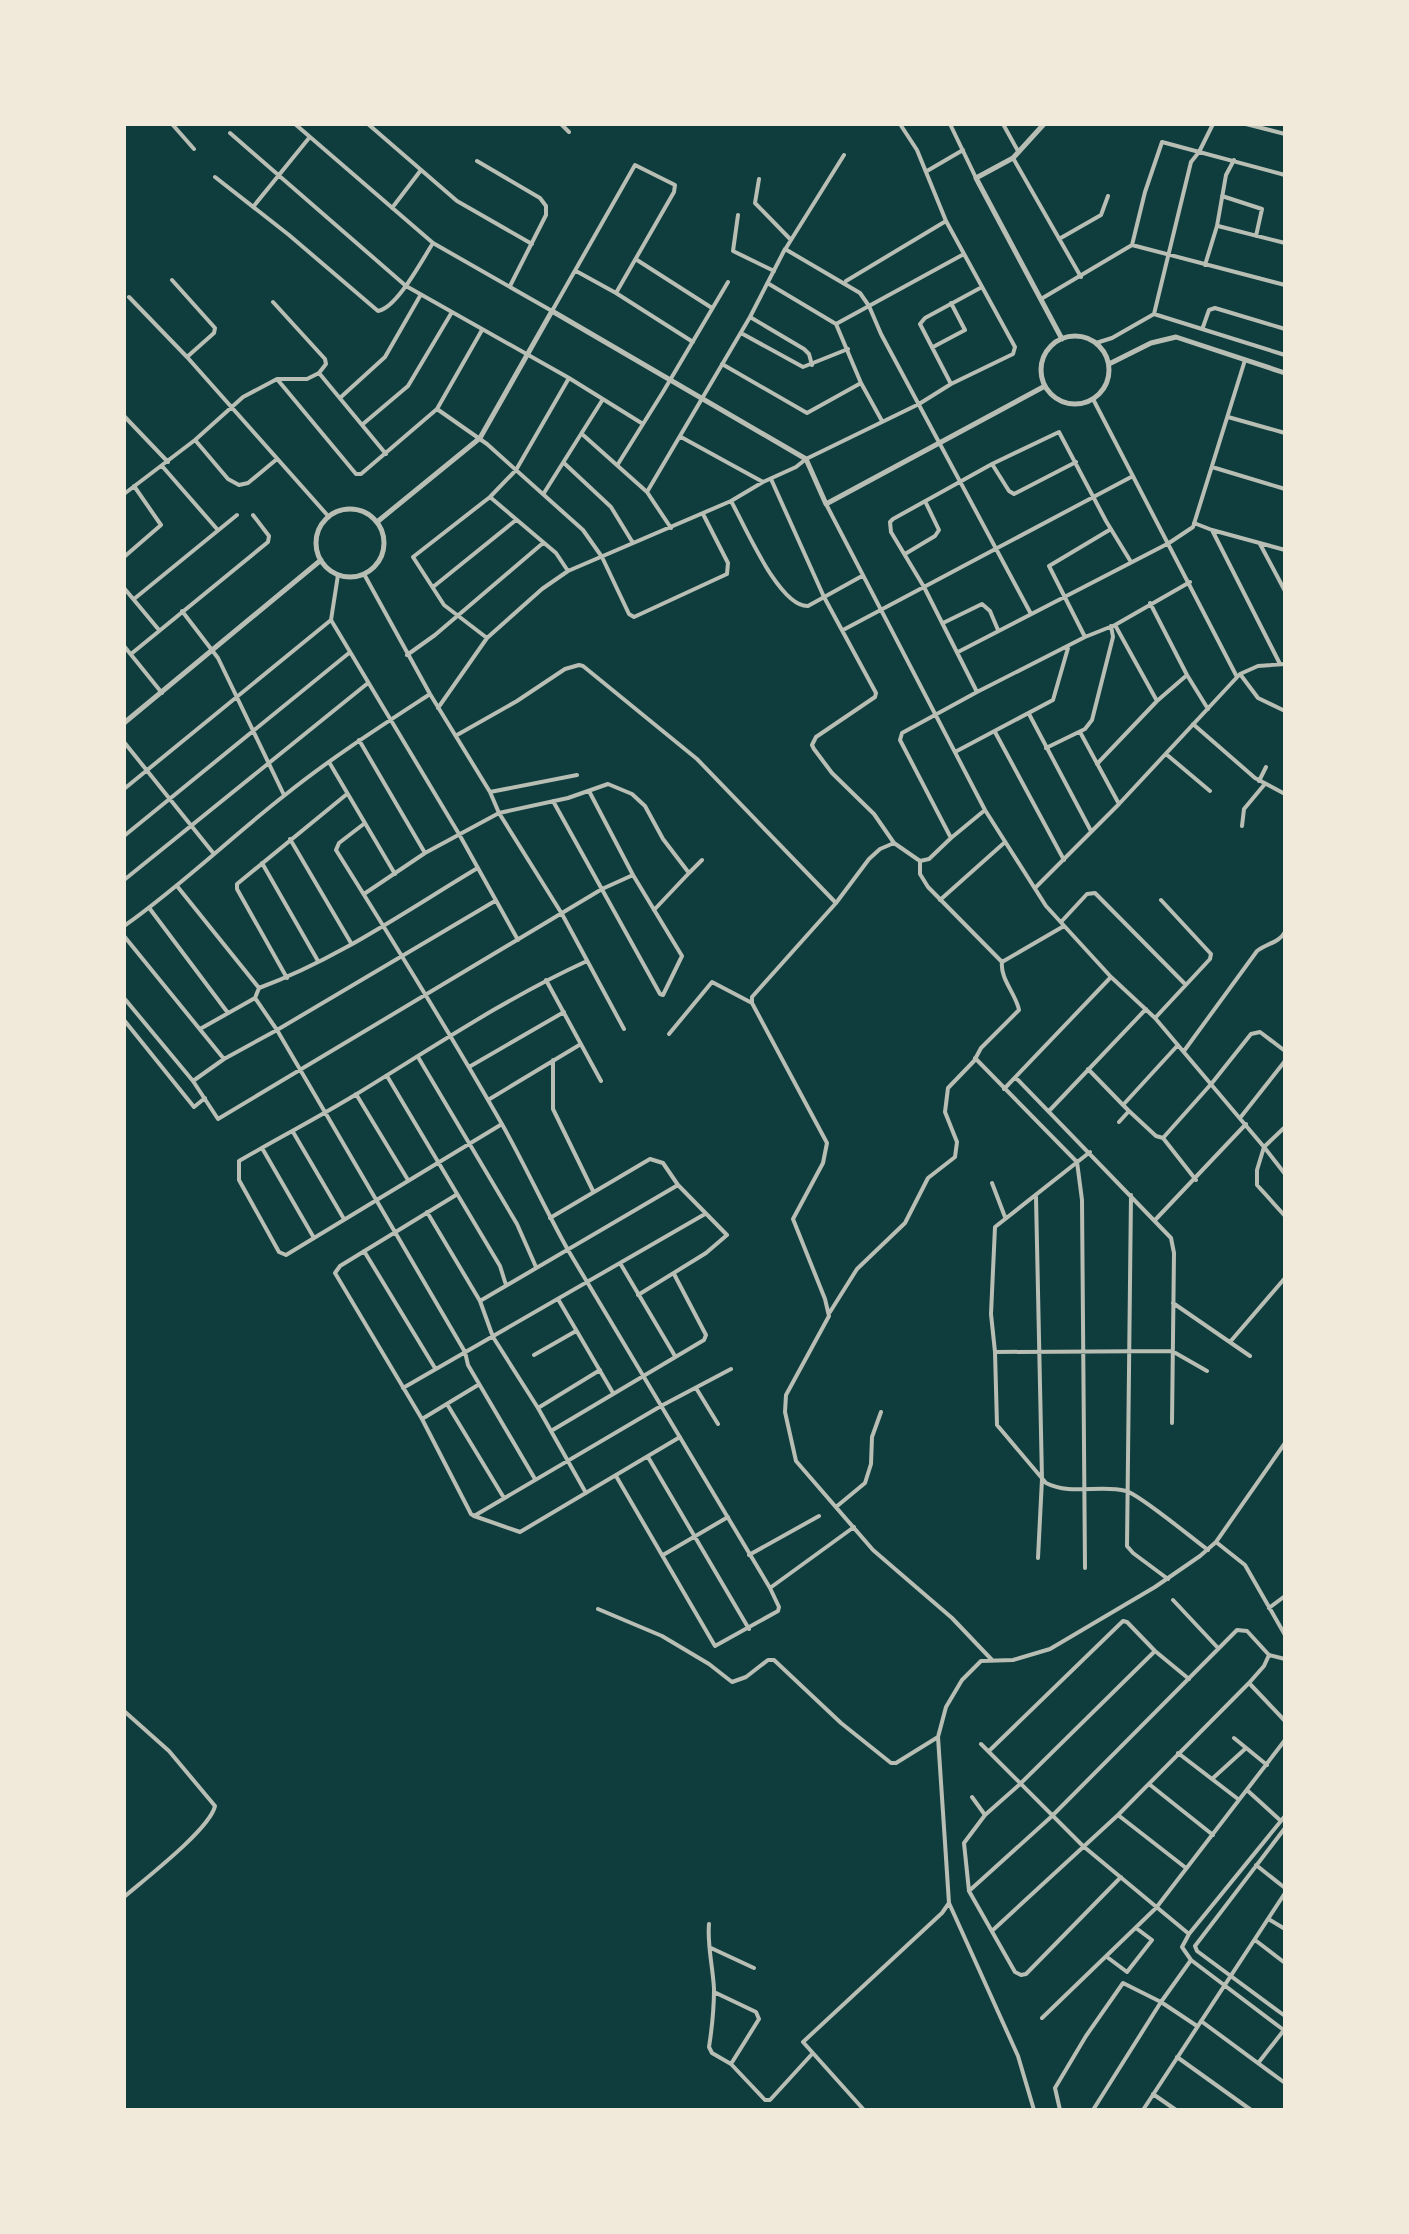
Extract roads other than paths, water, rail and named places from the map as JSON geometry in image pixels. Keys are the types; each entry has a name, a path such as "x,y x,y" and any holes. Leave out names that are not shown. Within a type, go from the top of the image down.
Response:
{"street":[{"path":"172,124 194,149"},
{"path":"295,124 433,243 806,459 862,576 985,810 1046,906 1111,977 1155,1018 1285,1174"},
{"path":"368,124 461,203 532,244"},
{"path":"561,124 569,132"},
{"path":"438,708 487,638 542,589 568,571 731,501 806,459 1013,354 1015,350 946,221 912,140 900,124"},
{"path":"950,124 1062,339"},
{"path":"1003,124 1019,153"},
{"path":"976,178 1013,158 1044,124"},
{"path":"1154,314 1191,162 1213,124"},
{"path":"1246,124 1285,134"},
{"path":"230,133 420,296 569,378 643,424"},
{"path":"253,207 309,138"},
{"path":"1041,299 1132,245 1159,144 1168,142 1285,175"},
{"path":"927,171 963,150"},
{"path":"647,492 769,284 785,249 844,155"},
{"path":"1013,158 1081,277"},
{"path":"1205,265 1217,226 1226,175 1234,160"},
{"path":"477,161 543,201 546,215 510,286"},
{"path":"377,522 480,438 635,165 673,182 676,187 616,293"},
{"path":"392,208 421,170"},
{"path":"215,177 378,311 387,308 406,286 433,243"},
{"path":"759,179 754,197 756,206 791,240"},
{"path":"1059,239 1101,215 1108,196"},
{"path":"1222,196 1262,209 1256,236"},
{"path":"738,215 733,251 774,271"},
{"path":"845,282 946,221"},
{"path":"1217,226 1285,243"},
{"path":"1132,245 1285,285"},
{"path":"785,249 845,282 863,296 1031,614"},
{"path":"836,324 964,254"},
{"path":"637,260 712,308"},
{"path":"575,271 693,342"},
{"path":"172,280 215,328 214,333 187,357"},
{"path":"618,464 728,282"},
{"path":"769,284 836,324 861,383 882,421"},
{"path":"951,384 920,327 921,321 982,287"},
{"path":"341,397 385,357 420,296"},
{"path":"129,297 187,357 329,517"},
{"path":"124,494 195,440 249,393 277,379 307,379 319,373 326,364 323,355 273,302"},
{"path":"933,347 965,330 951,303"},
{"path":"1203,327 1209,310 1215,308 1285,329"},
{"path":"363,424 408,386 452,312"},
{"path":"1096,343 1112,338 1154,314 1285,355"},
{"path":"750,317 804,349 812,365"},
{"path":"277,379 356,474 361,474 437,409 482,330"},
{"path":"741,333 797,365 812,365 848,349"},
{"path":"1080,336 1096,343 1105,353 1109,364 1106,384 1093,399 1076,404 1066,403 1058,400 1045,386 1041,368 1043,359 1062,339 1080,336"},
{"path":"1109,364 1151,343 1176,337 1285,373"},
{"path":"958,652 1169,543 1193,527 1245,360"},
{"path":"722,364 807,413 861,383"},
{"path":"319,373 386,454"},
{"path":"487,638 444,605 414,556 490,497 516,470 569,378"},
{"path":"826,504 1045,386"},
{"path":"544,493 603,399"},
{"path":"1093,399 1238,676 1258,698 1285,711"},
{"path":"437,409 480,438 583,530 602,557 629,614 637,617 729,571 728,563 703,514"},
{"path":"124,416 217,529"},
{"path":"1228,417 1285,433"},
{"path":"977,692 924,587 891,532 890,522 960,481 1057,432 1061,433 1131,562"},
{"path":"582,434 647,492 671,528"},
{"path":"681,437 763,482"},
{"path":"195,440 228,479 239,485 248,483 277,459"},
{"path":"992,464 1014,494 1076,462"},
{"path":"564,463 611,507 633,543"},
{"path":"1212,467 1285,489"},
{"path":"843,630 1133,476"},
{"path":"771,479 824,597 876,695 816,737 812,745 832,773 874,814 894,843 920,861 929,859 985,810"},
{"path":"124,557 161,526 134,486"},
{"path":"490,497 556,553 568,571"},
{"path":"731,501 778,588 804,607 862,576"},
{"path":"905,554 938,533 925,501"},
{"path":"343,510 358,510 377,522 384,541 383,551 379,561 364,574 338,575 321,560 317,537 329,517 343,510"},
{"path":"134,599 237,515"},
{"path":"131,654 268,542 269,536 253,515"},
{"path":"433,587 516,520"},
{"path":"1194,523 1285,550"},
{"path":"1085,637 1049,570 1050,563 1111,529"},
{"path":"1035,888 1119,804 1238,676 1258,666 1283,664 1212,530"},
{"path":"407,655 543,543"},
{"path":"1259,543 1285,591"},
{"path":"124,723 321,560"},
{"path":"364,574 407,655 490,792 499,813 562,914 624,1029"},
{"path":"338,575 331,620 459,834 518,940"},
{"path":"951,838 900,740 905,731 1113,625 1190,582"},
{"path":"124,588 159,630"},
{"path":"1150,603 1208,709"},
{"path":"943,623 982,604 990,611 998,630"},
{"path":"182,611 214,651 284,795"},
{"path":"124,789 331,620"},
{"path":"1113,625 1157,701"},
{"path":"1046,748 1080,732 1092,720 1113,637 1113,625"},
{"path":"124,646 162,693"},
{"path":"955,752 1053,700 1068,648"},
{"path":"124,836 350,653"},
{"path":"457,735 565,669 583,666 697,759 836,903"},
{"path":"1097,764 1157,701 1187,675"},
{"path":"124,880 368,683"},
{"path":"124,926 177,886 284,795 359,740 430,694"},
{"path":"1029,714 1091,831"},
{"path":"1193,724 1262,783 1285,794"},
{"path":"995,731 1064,860"},
{"path":"1080,732 1119,804"},
{"path":"359,740 425,853"},
{"path":"124,742 214,854"},
{"path":"1165,754 1210,791"},
{"path":"329,762 395,874"},
{"path":"1242,826 1244,809 1262,783 1266,767"},
{"path":"490,792 577,775"},
{"path":"364,894 425,853 499,813 608,784 637,798 645,806 663,839 689,873"},
{"path":"553,801 662,995 682,958 633,875 589,791"},
{"path":"287,978 237,884 347,794"},
{"path":"365,823 339,843 336,850 488,1100 535,1182 568,1250 770,1588 779,1609 715,1646 616,1476"},
{"path":"290,839 351,943"},
{"path":"894,843 880,849 869,859 836,903 752,995 752,1003 827,1141 823,1163 793,1219 825,1299 829,1319 788,1390 785,1412 799,1468 873,1550 952,1618 992,1660"},
{"path":"940,900 1004,843"},
{"path":"654,910 702,860"},
{"path":"920,861 922,878 1002,962"},
{"path":"262,863 318,961"},
{"path":"200,1029 255,998 259,988 287,978 382,927 476,869"},
{"path":"124,998 193,1081 218,1119 602,889 633,875"},
{"path":"177,886 259,988"},
{"path":"1002,962 1063,924 1087,894 1095,893 1185,984"},
{"path":"1155,1018 1210,959 1211,954 1161,900"},
{"path":"193,1081 224,1059 495,901"},
{"path":"149,908 228,1013"},
{"path":"1184,1051 1257,951 1279,940 1285,932"},
{"path":"124,936 224,1059"},
{"path":"1279,940 1285,944"},
{"path":"502,1124 286,1255 282,1254 264,1226 237,1173 239,1161 325,1113 450,1035 546,980 587,961"},
{"path":"829,1314 857,1269 905,1223 928,1178 956,1156 957,1142 945,1112 948,1091 981,1048 1019,1010 1001,971 1002,962"},
{"path":"1004,1089 1111,977"},
{"path":"546,980 601,1081"},
{"path":"669,1034 712,982 752,1003"},
{"path":"255,998 396,1232 465,1352 468,1365 535,1479"},
{"path":"1049,1111 1146,1009"},
{"path":"468,1067 564,1012"},
{"path":"124,1020 194,1107 205,1098"},
{"path":"1163,1138 1212,1083 1248,1036 1255,1032 1265,1034 1285,1051"},
{"path":"488,1100 581,1044"},
{"path":"1123,1105 1178,1045"},
{"path":"418,1056 517,1224 536,1267"},
{"path":"975,1058 1077,1162 1082,1188 1085,1568"},
{"path":"553,1060 553,1109 593,1191"},
{"path":"1240,1118 1285,1061"},
{"path":"1088,1069 1156,1136 1163,1138 1196,1180"},
{"path":"387,1075 500,1266 506,1285"},
{"path":"1016,1078 1156,1219 1173,1244 1172,1423"},
{"path":"356,1094 408,1180"},
{"path":"1119,1122 1129,1111"},
{"path":"1156,1219 1246,1124"},
{"path":"1284,1213 1257,1183 1264,1147 1285,1127"},
{"path":"293,1132 344,1219"},
{"path":"262,1148 314,1238"},
{"path":"1090,1152 995,1227 991,1314 997,1425 1042,1479 1055,1487 1128,1491 1208,1550"},
{"path":"550,1218 652,1159 663,1163 678,1185 726,1232 726,1238 638,1295"},
{"path":"992,1183 1005,1217"},
{"path":"480,1301 678,1185"},
{"path":"456,1195 340,1266 336,1278 422,1419 468,1512 520,1532 680,1437"},
{"path":"1131,1195 1128,1548 1168,1579"},
{"path":"1036,1196 1042,1479 1038,1558"},
{"path":"427,1212 480,1301 493,1337 586,1493"},
{"path":"403,1388 705,1214"},
{"path":"364,1251 435,1368"},
{"path":"620,1263 675,1356"},
{"path":"551,1431 704,1340 706,1335 674,1274"},
{"path":"1230,1342 1285,1278"},
{"path":"558,1298 613,1393"},
{"path":"1173,1303 1250,1356"},
{"path":"534,1355 576,1331"},
{"path":"995,1352 1172,1351 1207,1371"},
{"path":"474,1516 661,1406 731,1369"},
{"path":"538,1408 600,1370"},
{"path":"422,1419 479,1384"},
{"path":"696,1388 718,1424"},
{"path":"447,1404 504,1498"},
{"path":"836,1507 865,1483 871,1464 872,1437 881,1412"},
{"path":"1034,2110 1018,2056 949,1903 938,1737 946,1707 962,1680 978,1663 1013,1660 1050,1649 1168,1579 1208,1550 1285,1443"},
{"path":"648,1457 749,1629"},
{"path":"749,1555 819,1516"},
{"path":"663,1555 728,1517"},
{"path":"770,1588 854,1527"},
{"path":"1216,1542 1245,1565 1285,1635"},
{"path":"1269,1608 1285,1596"},
{"path":"1173,1600 1218,1648"},
{"path":"598,1609 662,1636 709,1664 732,1682 746,1677 768,1660 774,1660 888,1762 896,1763 938,1737"},
{"path":"989,1751 1121,1622 1127,1622 1189,1679"},
{"path":"969,1891 1051,1817 1237,1630 1243,1629 1269,1655 1285,1659"},
{"path":"1121,1877 1026,1974 1021,1975 1015,1972 969,1891 964,1843 985,1815 1155,1651"},
{"path":"993,1930 1118,1815 1249,1683 1269,1655"},
{"path":"1249,1683 1285,1721"},
{"path":"124,1711 169,1751 215,1806 213,1814 191,1839 124,1897"},
{"path":"1234,1738 1267,1765"},
{"path":"1042,2018 1156,1908 1285,1740"},
{"path":"981,1744 1051,1817 1189,1934"},
{"path":"1212,1779 1245,1749"},
{"path":"1178,1753 1238,1799"},
{"path":"1148,1784 1213,1835"},
{"path":"1248,1791 1283,1819 1189,1934 1182,1947 1191,1960 1284,2030 1259,2062"},
{"path":"972,1797 985,1815"},
{"path":"1118,1815 1186,1868"},
{"path":"1285,1828 1195,1946 1197,1951 1285,2016"},
{"path":"1143,2110 1230,1974 1270,1920 1285,1890 1256,1865"},
{"path":"864,2110 803,2042 942,1913 949,1903"},
{"path":"1270,1920 1285,1929"},
{"path":"709,1924 707,1938 711,1948 714,1992 709,2047 718,2059 731,2064 765,2100 770,2100 812,2054"},
{"path":"1107,1957 1127,1972 1152,1940 1136,1928"},
{"path":"1255,1940 1285,1963"},
{"path":"711,1948 754,1968"},
{"path":"1093,2110 1191,1960"},
{"path":"1060,2110 1055,2088 1123,1983 1161,2002 1197,2026"},
{"path":"714,1992 756,2012 759,2019 731,2064"},
{"path":"1201,2021 1285,2083"},
{"path":"1177,2057 1251,2110"},
{"path":"1153,2094 1176,2110"}]}
